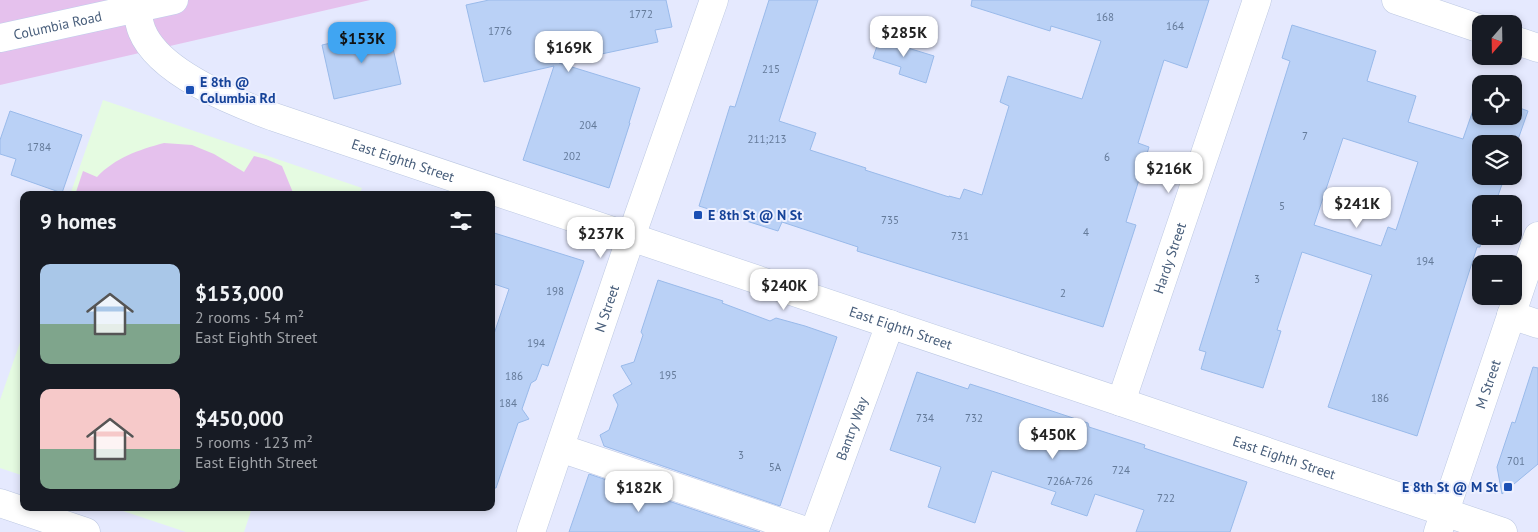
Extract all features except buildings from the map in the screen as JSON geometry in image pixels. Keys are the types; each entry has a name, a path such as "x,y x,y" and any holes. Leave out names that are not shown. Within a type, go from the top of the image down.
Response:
{"street":[{"name":"Columbia Road","path":"0,38 174,0"},
{"name":"N Street","path":"531,532 714,0"},
{"name":"Hardy Street","path":"1121,402 1257,0"},
{"path":"1396,0 1472,26"},
{"name":"East Eighth Street","path":"137,9 141,30 158,54 175,68 222,96 274,117 494,191"},
{"path":"1522,43 1538,48"},
{"name":"East Eighth Street","path":"495,191 1121,402 1441,522 1503,532"},
{"name":"M Street","path":"1441,522 1538,236"},
{"path":"1511,315 1538,324"},
{"name":"Bantry Way","path":"814,532 890,324"},
{"path":"560,448 809,532"},
{"path":"0,503 20,510"},
{"path":"24,511 86,532"}],"shaded area":[{"path":"0,0 370,0 0,85"},
{"path":"103,100 362,188 361,191 71,191"},
{"path":"164,143 192,145 214,154 244,172 254,156 266,159 282,166 292,191 76,191 83,171 97,177 119,160"},
{"path":"20,342 20,475 0,468 0,400"},
{"path":"123,511 251,511 244,532 186,532"}],"place":[{"name":"E 8th @ Columbia Rd","path":"190,90"},
{"name":"E 8th St @ N St","path":"698,215"},
{"name":"E 8th St @ M St","path":"1508,487"}]}
